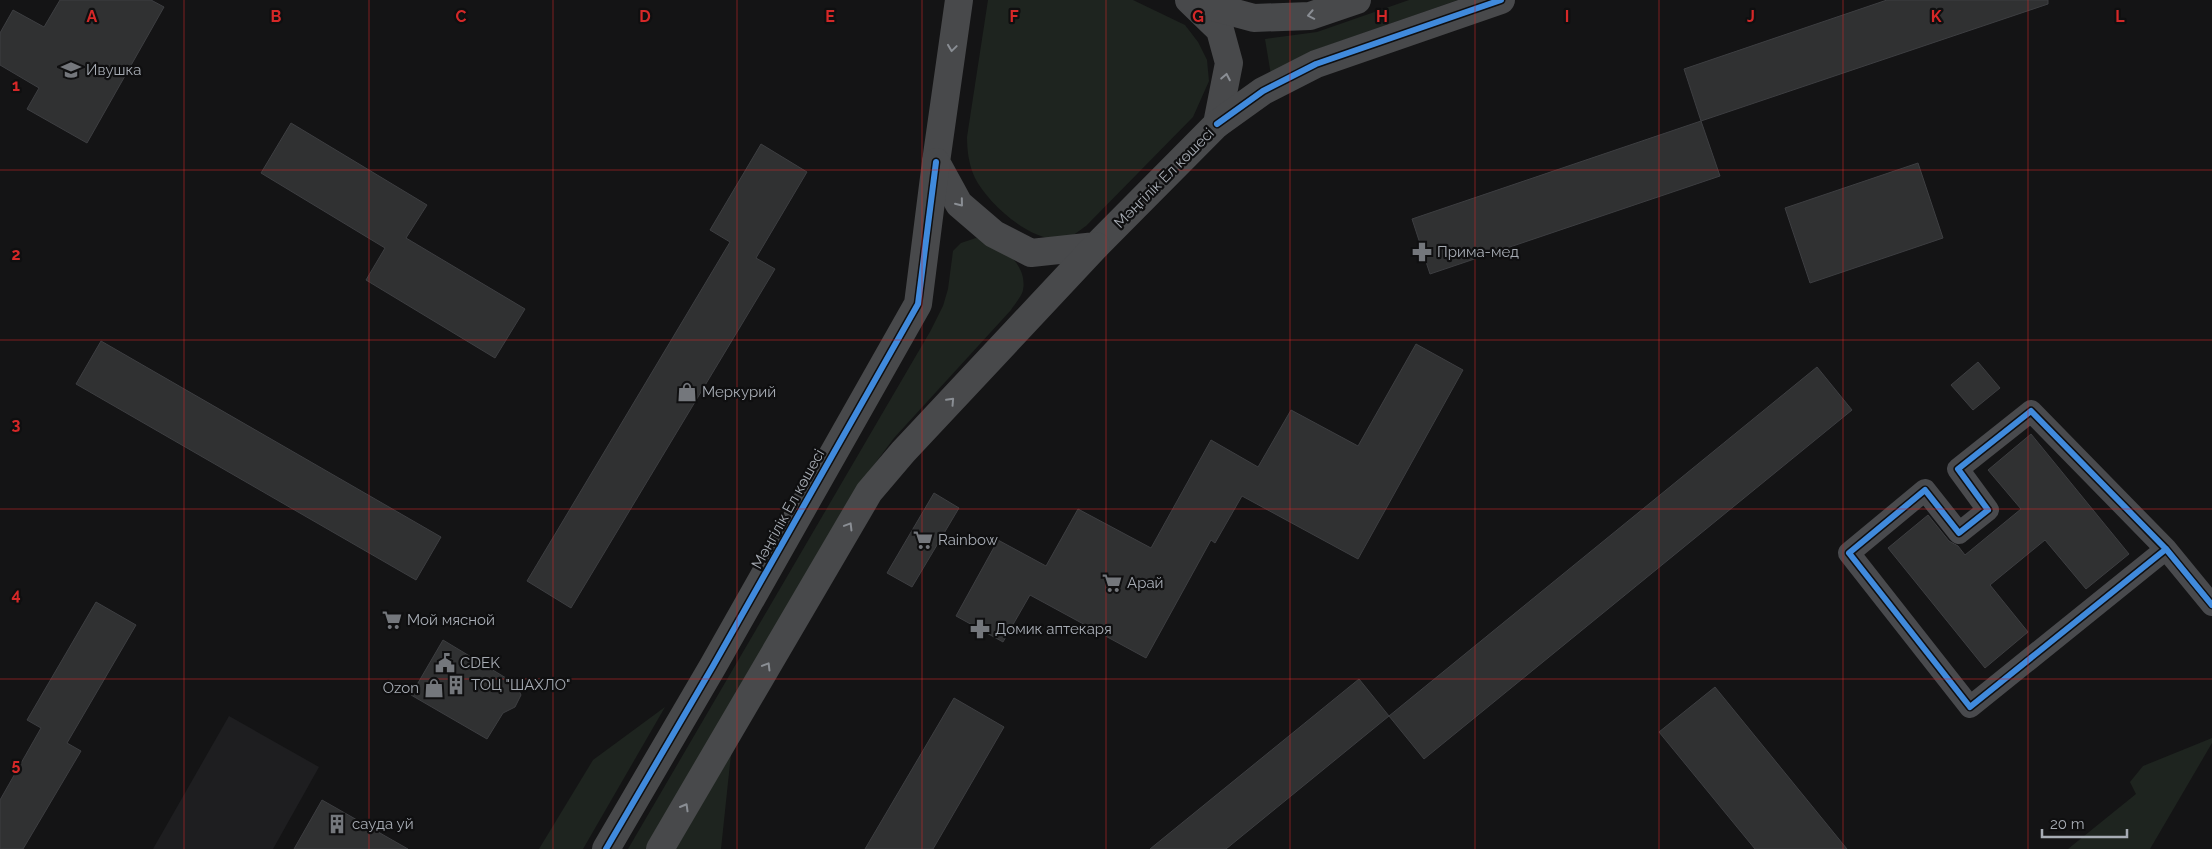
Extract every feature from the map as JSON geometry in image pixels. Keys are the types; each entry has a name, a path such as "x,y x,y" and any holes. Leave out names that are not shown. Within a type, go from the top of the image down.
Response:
{"street":[{"name":"Мәңгілік Ел көшесі","path":"606,849 713,666 918,304 959,0"},
{"name":"Мәңгілік Ел көшесі","path":"660,849 869,492 903,452 1096,246 1217,124 1229,63 1220,30 1189,0"},
{"path":"1189,0 1254,18 1310,16 1357,0"},
{"path":"1217,124 1263,91 1316,64 1501,0"},
{"path":"936,162 959,204 994,234 1031,253 1096,246"},
{"path":"2166,549 1970,707 1849,553 1925,490 1960,532 1988,510 1958,469 2031,411 2166,549 2212,605"}],"shaded area":[{"path":"988,0 1133,0 1185,25 1198,42 1207,60 1209,81 1193,117 1086,226 1066,238 1053,239 1040,236 1013,221 1001,211 981,188 971,168 967,137"},
{"path":"1409,0 1458,0 1309,52 1271,75 1265,39 1317,32"},
{"path":"976,238 994,244 1016,263 1021,271 1023,280 1021,295 1011,310 894,438 865,477 647,849 628,849 931,330 943,306 948,289 953,251 961,243"},
{"path":"665,707 583,849 539,849 593,760"},
{"path":"229,716 319,767 273,849 153,849"},
{"path":"2212,738 2212,743 2150,849 2068,849 2136,794 2130,782 2143,766"},
{"path":"731,754 721,849 676,849"}],"building":[{"name":"Ивушка","path":"60,0 151,0 164,7 87,143 27,109 39,88 0,65 0,33 13,10 44,27"},
{"path":"1887,0 2048,0 2048,4 1701,121 1684,69"},
{"path":"1701,121 1720,176 1430,274 1412,219"},
{"path":"291,123 427,205 406,238 525,309 495,358 366,280 385,248 261,173"},
{"path":"761,144 807,172 756,258 775,269 571,608 527,581 730,242 710,230"},
{"path":"1918,163 1943,238 1810,283 1785,208"},
{"path":"101,341 441,537 416,580 76,384"},
{"path":"1416,344 1463,370 1358,559 1242,496 1215,543 1211,540 1146,658 1030,595 1003,642 956,616 998,540 1046,566 1078,509 1151,548 1211,440 1258,467 1291,410 1358,446"},
{"path":"1978,362 2000,388 1973,410 1951,385"},
{"path":"1817,367 1852,410 1424,759 1389,716"},
{"path":"2031,434 2129,554 2086,589 2045,540 1990,585 2028,632 1985,668 1888,548 1928,515 1949,541 1958,546 1965,555 2021,509 1988,470"},
{"name":"Rainbow","path":"934,493 959,508 912,587 887,573"},
{"path":"96,602 136,625 67,743 81,751 23,849 0,849 0,800 41,728 27,720"},
{"name":"ТОЦ \"ШАХЛО\"","path":"443,640 516,684 521,695 515,707 503,713 487,739 411,695"},
{"path":"1359,679 1389,716 1226,849 1150,849"},
{"path":"1715,687 1847,849 1755,849 1659,732"},
{"path":"954,698 1004,727 933,849 865,849"},
{"name":"сауда уй","path":"322,800 408,849 294,849"}],"cycle path":[{"path":"1217,124 1263,91 1316,64 1501,0"},
{"path":"606,849 713,666 918,304 936,162"},
{"path":"2166,549 1970,707 1849,553 1925,490 1959,533 1988,510 1958,469 2031,411 2166,549 2212,605"}],"place":[{"name":"Ивушка","path":"71,70"},
{"name":"Прима-мед","path":"1422,252"},
{"name":"Меркурий","path":"687,392"},
{"name":"Rainbow","path":"923,540"},
{"name":"Арай","path":"1112,583"},
{"name":"Мой мясной","path":"392,620"},
{"name":"Домик аптекаря","path":"980,629"},
{"name":"CDEK","path":"445,663"},
{"name":"ТОЦ \"ШАХЛО\"","path":"456,685"},
{"name":"Ozon","path":"434,688"},
{"name":"сауда уй","path":"337,824"}]}
